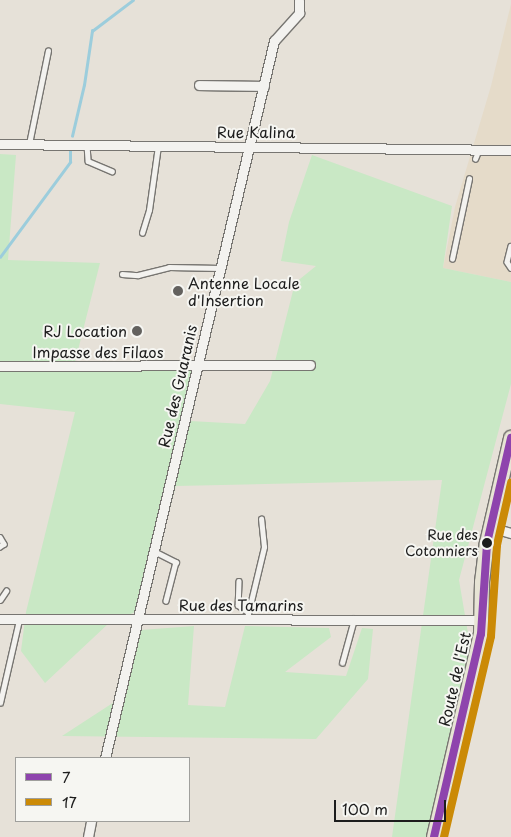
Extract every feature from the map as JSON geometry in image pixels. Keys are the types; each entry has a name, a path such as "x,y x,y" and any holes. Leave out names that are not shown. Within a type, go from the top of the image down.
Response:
{"main road":[{"name":"Route de l'Est","path":"434,837 483,620 482,582 490,527 511,438"}],"street":[{"name":"Rue des Guaranis","path":"105,757 196,365 274,42 299,13 299,0"},
{"path":"199,85 264,86"},
{"name":"Rue Kalina","path":"0,144 248,145 511,150"},
{"name":"Impasse des Filaos","path":"0,366 310,365"},
{"path":"490,527 511,532"},
{"name":"Rue des Tamarins","path":"0,619 248,615 483,620"},
{"path":"88,837 91,822"}],"lane":[{"path":"29,144 48,51"},
{"path":"87,145 88,161 112,171"},
{"path":"142,233 149,210 158,146"},
{"path":"474,159 479,149"},
{"path":"452,259 469,179"},
{"path":"511,247 507,265 511,268"},
{"path":"122,274 138,275 169,267 220,268"},
{"path":"248,615 264,547 261,519"},
{"path":"0,537 4,544 0,547"},
{"path":"153,550 176,562 166,601"},
{"path":"239,581 238,605 248,615"},
{"path":"0,600 6,591"},
{"path":"0,703 20,618"},
{"path":"342,663 354,618"}],"shaded area":[{"path":"511,4 511,282 443,268 455,207 491,86"}],"green space":[{"path":"0,154 16,155 8,260 100,263 75,362 203,361 190,421 245,424 270,381 295,283 316,266 281,261 289,222 312,155 452,206 443,268 511,282 511,384 459,580 470,645 426,837 392,837 442,480 176,486 142,609 108,624 45,683 21,651 26,612 75,412 0,404"},
{"path":"194,626 188,705 225,707 245,626 329,628 331,637 285,672 346,676 362,628 373,629 368,679 316,739 62,736 125,695 141,630"}],"waterway":[{"path":"72,136 84,85 92,31 133,0"},
{"path":"0,257 70,162 70,150"}],"transit line":[{"name":"7","path":"434,837 481,634 487,543 511,438"},
{"name":"17","path":"444,837 491,636 497,545 511,483"}],"place":[{"name":"Antenne Locale d'Insertion","path":"178,291"},
{"name":"RJ Location","path":"137,331"},
{"name":"Rue des Cotonniers","path":"487,543"}]}
